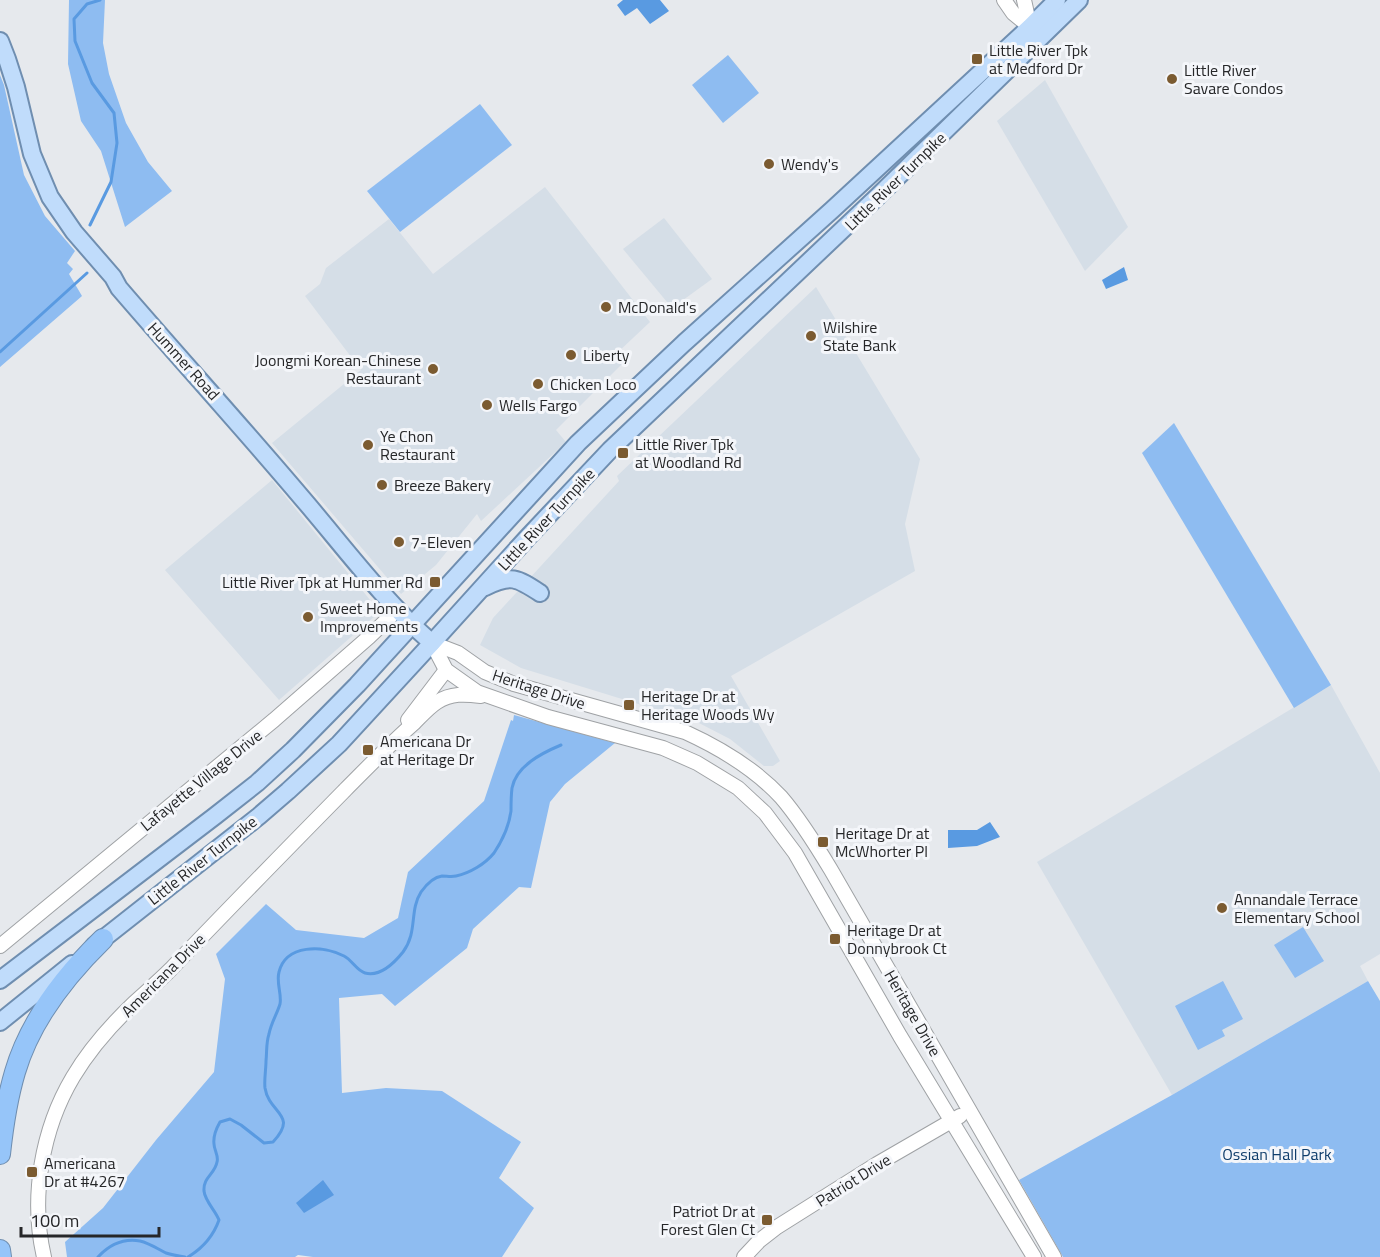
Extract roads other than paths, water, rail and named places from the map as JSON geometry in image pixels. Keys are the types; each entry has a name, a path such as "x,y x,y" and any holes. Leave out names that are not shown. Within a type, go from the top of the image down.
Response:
{"highway":[{"path":"0,1154 8,1097 26,1045 51,1000 85,956 103,939"},
{"path":"0,1250 1,1257"}],"main road":[{"name":"Little River Turnpike","path":"0,1022 259,816 339,744 610,450 844,230 1034,34 1057,0"},
{"name":"Little River Turnpike","path":"0,980 257,783 323,722 578,443 684,343 824,218 1034,34 1079,0"},
{"name":"Hummer Road","path":"0,41 16,87 32,154 50,197 74,232 119,288 220,401 397,610 432,643"},
{"path":"481,588 506,579 516,580 540,593"}],"street":[{"path":"1004,0 1013,13 1034,34"},
{"path":"1024,0 1034,34"},
{"name":"Lafayette Village Drive","path":"0,946 266,727 397,610"},
{"name":"Heritage Drive","path":"432,643 446,670 477,692 548,717 663,748 697,763 738,788 765,813 795,853 900,1036 1034,1257"},
{"name":"Heritage Drive","path":"432,643 458,653 485,672 514,684 685,732 706,741 750,769 780,796 812,840 1054,1257"},
{"name":"Americana Drive","path":"389,745 446,670"},
{"name":"Americana Drive","path":"44,1257 40,1227 40,1179 52,1124 72,1078 99,1041 389,745 436,703 448,696 462,694 495,699"},
{"name":"Patriot Drive","path":"744,1257 777,1227 969,1110"}],"waterway":[{"path":"90,225 111,182 117,143 114,113 92,83 75,41 74,19 87,4 100,0"},
{"path":"0,352 87,273"},
{"path":"188,1257 207,1242 219,1220 206,1198 204,1186 217,1162 214,1138 220,1122 230,1119 264,1143 273,1142 283,1125 283,1119 268,1097 265,1088 267,1041 280,1004 278,976 283,963 297,952 316,949 344,956 365,973 382,971 391,964 408,944 417,899 423,889 436,878 467,873 494,853 507,828 514,780 531,761 561,745"},
{"path":"98,1257 117,1243 128,1240 147,1243 166,1253 185,1257"}],"place":[{"name":"Little River Tpk at Medford Dr","path":"977,59"},
{"name":"Little River Savare Condos","path":"1172,79"},
{"name":"Wendy's","path":"769,164"},
{"name":"McDonald's","path":"606,307"},
{"name":"Wilshire State Bank","path":"811,336"},
{"name":"Liberty","path":"571,355"},
{"name":"Joongmi Korean-Chinese Restaurant","path":"433,369"},
{"name":"Chicken Loco","path":"538,384"},
{"name":"Wells Fargo","path":"487,405"},
{"name":"Ye Chon Restaurant","path":"368,445"},
{"name":"Little River Tpk at Woodland Rd","path":"623,453"},
{"name":"Breeze Bakery","path":"382,485"},
{"name":"7-Eleven","path":"399,542"},
{"name":"Little River Tpk at Hummer Rd","path":"435,582"},
{"name":"Sweet Home Improvements","path":"308,617"},
{"name":"Heritage Dr at Heritage Woods Wy","path":"629,705"},
{"name":"Americana Dr at Heritage Dr","path":"368,750"},
{"name":"Heritage Dr at McWhorter Pl","path":"823,842"},
{"name":"Annandale Terrace Elementary School","path":"1222,908"},
{"name":"Heritage Dr at Donnybrook Ct","path":"835,939"},
{"name":"Americana Dr at #4267","path":"32,1172"},
{"name":"Patriot Dr at Forest Glen Ct","path":"767,1220"}],"park label":[{"name":"Ossian Hall Park","path":"1277,1154"}]}
